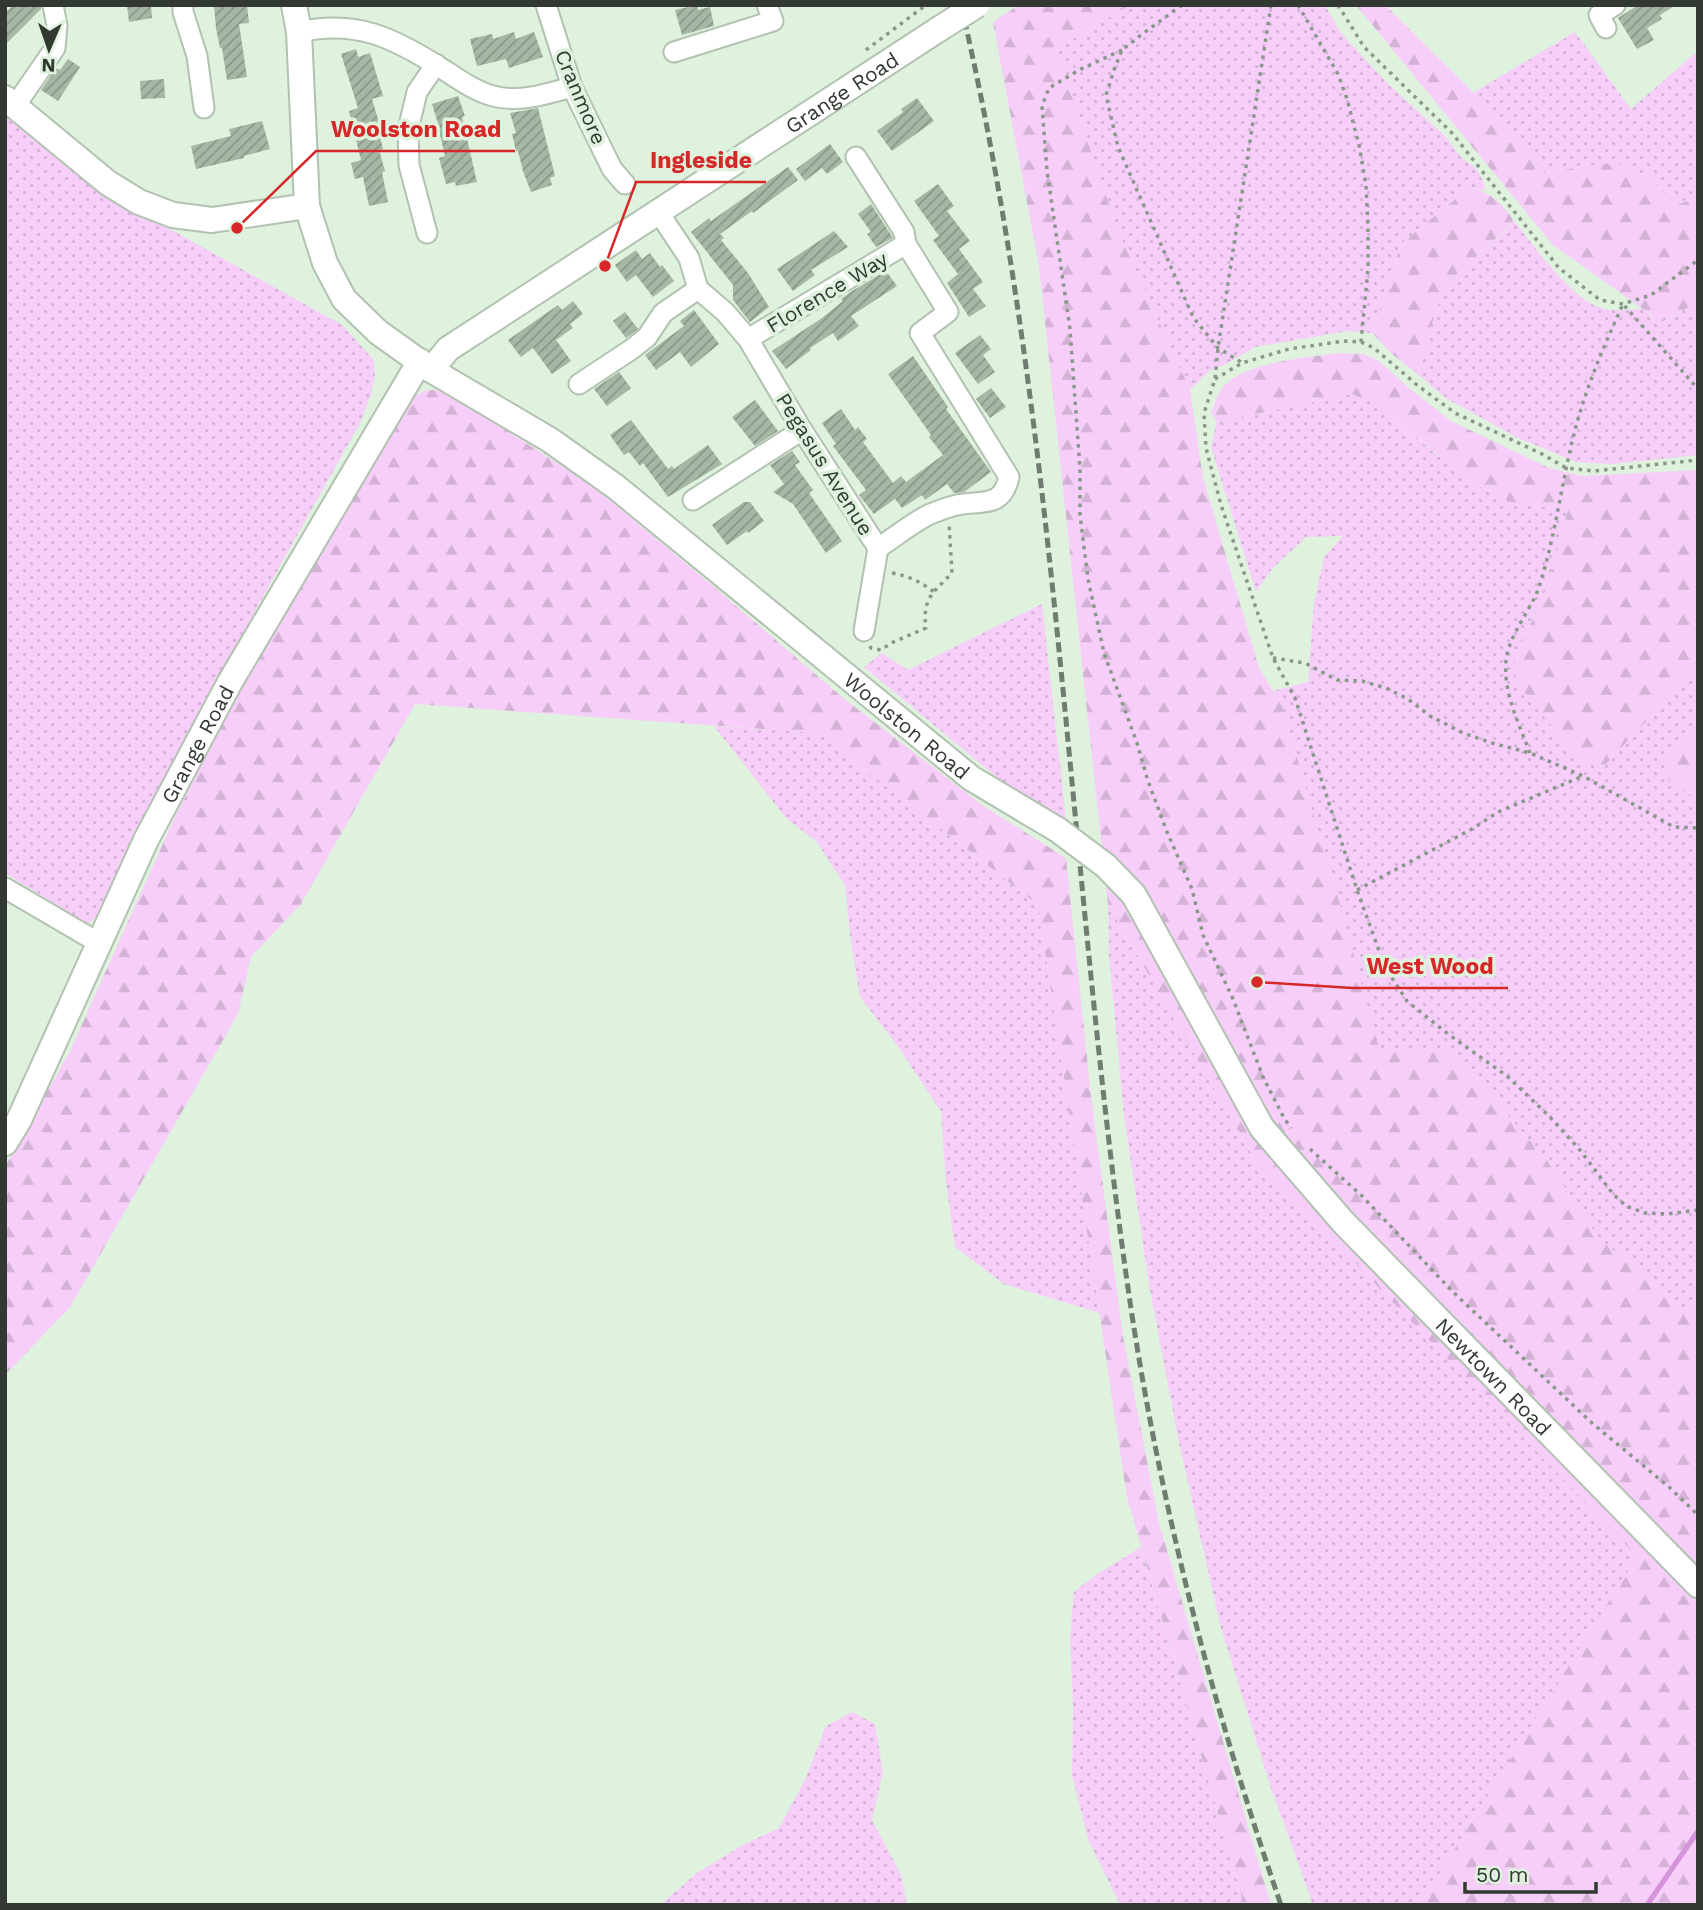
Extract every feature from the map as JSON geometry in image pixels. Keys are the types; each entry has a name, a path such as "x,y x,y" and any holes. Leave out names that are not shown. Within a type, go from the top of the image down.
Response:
{"street":[{"path":"53,5 57,26 55,48 10,102 108,183 139,202 173,215 212,220 307,206"},
{"path":"183,5 197,56 204,108"},
{"name":"Woolston Road","path":"294,5 299,32 307,206 325,263 344,299 378,332 426,365 550,440 616,487 971,778 1058,830 1106,866 1134,895 1262,1128 1297,1153"},
{"name":"Cranmore","path":"546,5 572,87 612,169 625,184"},
{"name":"Grange Road","path":"5,1143 19,1120 146,840 230,682 426,365 976,5"},
{"path":"1606,28 1599,16 1615,5"},
{"path":"674,52 770,13"},
{"path":"299,32 322,27 350,28 389,38 470,86 493,96 525,99 572,87"},
{"path":"427,233 409,165 408,130 417,92 436,64"},
{"name":"Pegasus Avenue","path":"698,289 725,312 748,339 802,430 878,548 930,514 957,505 989,502 1000,496 1007,488 1009,477 920,333 948,312 906,244 904,232 856,158"},
{"path":"579,384 632,349 647,337 663,313 698,289 689,258 659,213"},
{"name":"Florence Way","path":"748,339 906,244"},
{"path":"692,500 802,430"},
{"path":"864,631 878,548"},
{"path":"5,888 99,943"},
{"name":"Newtown Road","path":"1297,1153 1343,1222 1698,1585"}],"path":[{"path":"1182,5 1122,50 1079,70 1049,88 1042,106 1049,185 1070,329 1080,469 1080,515 1088,579 1104,653 1137,743 1148,782 1192,889 1203,935 1233,999 1263,1077 1296,1135"},
{"path":"1271,5 1215,379 1205,413 1206,448 1221,505 1273,658 1295,698 1357,890 1385,967 1407,1002 1507,1076 1549,1115 1613,1194 1626,1206 1645,1213 1667,1214 1698,1210"},
{"path":"1298,5 1338,74 1359,145 1366,185 1368,228 1368,269 1361,342"},
{"path":"1338,5 1364,47 1452,133 1559,268 1600,300 1623,304 1651,295 1698,260"},
{"path":"1122,50 1106,95 1118,146 1193,317 1218,348 1242,363"},
{"path":"1623,304 1698,389"},
{"path":"1530,753 1511,703 1506,663 1509,645 1539,587 1559,509 1573,436 1599,358 1623,304"},
{"path":"1215,379 1242,363 1289,349 1344,341 1361,342 1374,348 1455,412 1566,468 1594,471 1698,460"},
{"path":"864,631 872,648 881,650 926,628 926,603 952,573 950,526 944,510"},
{"path":"874,569 905,575 934,592"},
{"path":"1273,658 1305,663 1337,680 1362,681 1386,688 1463,733 1530,753 1583,776 1674,827 1698,828"},
{"path":"1357,890 1472,829 1498,812 1583,776"},
{"path":"1297,1153 1362,1196 1454,1292 1592,1423 1669,1487 1698,1515"}],"green space":[{"path":"1019,5 1130,5 1056,49 1119,233 1190,390 1203,478 1259,668 1282,706 1379,1049 1450,1048 1548,1162 1598,1237 1684,1309 1698,1306 1698,1905 1420,1905 1637,1556 1254,1158 1108,904 1039,266 993,22"},
{"path":"1130,5 1325,5 1340,32 1387,83 1446,137 1463,160 1478,172 1485,191 1470,187 1401,244 1372,333 1348,331 1255,347 1209,371 1190,390 1119,233 1056,49"},
{"path":"1356,5 1389,5 1389,9 1490,109 1545,173 1593,165 1622,164 1646,175 1676,205 1698,198 1698,302 1658,324 1650,314 1553,245"},
{"path":"1575,32 1631,109 1698,51 1698,198 1676,205 1646,175 1593,165 1545,173 1468,96"},
{"path":"5,105 118,200 342,325 373,359 375,375 371,395 360,423 192,728 99,914 88,924 5,873"},
{"path":"1470,187 1495,199 1513,220 1508,228 1452,278 1437,307 1418,374 1392,354 1372,333 1401,244"},
{"path":"1513,220 1567,285 1593,304 1610,310 1643,309 1659,324 1698,302 1698,455 1612,464 1576,462 1516,437 1444,397 1418,374 1437,307 1452,278 1508,229"},
{"path":"1341,353 1364,354 1379,361 1451,421 1549,468 1582,476 1698,470 1698,666 1605,765 1579,760 1515,677 1515,657 1548,586 1568,509 1518,505 1471,483 1380,406 1352,394 1217,422 1211,412 1223,387 1246,372 1278,362"},
{"path":"427,390 441,390 459,400 590,484 842,697 982,805 1066,858 1091,1096 1123,1336 1159,1523 1271,1905 1244,1905 1127,1497 1038,905 819,733 415,704 301,904 251,957 238,1014 70,1307 5,1375 5,1167 71,1049 174,819 262,647 414,396"},
{"path":"1352,394 1380,406 1438,456 1518,505 1568,509 1548,586 1515,657 1605,765 1698,666 1698,1306 1684,1309 1598,1237 1548,1162 1450,1048 1379,1050 1282,706 1273,691 1308,682 1314,603 1324,557 1343,536 1306,537 1272,569 1256,592 1211,447 1217,422"},
{"path":"1042,604 1066,820 1006,785 864,667 882,653 908,670"},
{"path":"714,726 819,733 1038,905 1100,1313 1004,1284 955,1247 946,1182 941,1111 897,1045 860,997 845,885 816,841 786,818"},
{"path":"1698,728 1698,799 1669,783 1664,763 1683,736"},
{"path":"1108,904 1254,1158 1638,1556 1420,1905 1313,1905 1270,1785 1221,1628 1179,1443 1149,1284 1124,1115 1109,955"},
{"path":"1141,1547 1244,1905 1120,1905 1088,1839 1072,1775 1070,1638 1074,1592"},
{"path":"852,1712 875,1724 883,1772 872,1820 901,1875 907,1905 660,1905 697,1873 741,1846 779,1828 805,1780 826,1726"}],"building":[{"path":"13,5 41,5 41,9 5,45 5,13"},
{"path":"127,5 151,5 152,18 129,22"},
{"path":"214,5 247,5 249,23 239,24 247,77 227,80"},
{"path":"697,5 698,10 710,7 714,26 682,35 675,10"},
{"path":"1638,5 1676,5 1660,15 1662,19 1647,28 1654,40 1637,49 1618,18"},
{"path":"514,32 516,39 534,32 543,57 509,68 506,59 477,66 470,39 492,34 493,39"},
{"path":"356,49 358,57 370,53 383,96 372,99 383,136 380,137 383,149 379,150 385,171 382,172 388,202 369,206 363,177 355,179 351,163 361,160 349,111 358,108 341,54"},
{"path":"68,59 80,67 58,101 41,90 56,68 60,70"},
{"path":"164,79 165,98 141,99 140,81"},
{"path":"458,96 465,116 462,117 477,182 456,186 455,182 446,184 439,158 445,156 432,104"},
{"path":"917,98 934,121 892,151 877,131"},
{"path":"538,108 555,176 550,178 552,185 531,192 516,151 512,134 516,133 510,113"},
{"path":"262,121 270,149 196,169 191,146 231,136 229,129"},
{"path":"830,144 843,162 827,174 822,168 805,181 796,169"},
{"path":"788,167 798,180 720,234 724,238 721,240 748,273 769,307 750,322 733,300 733,285 691,232"},
{"path":"938,184 954,206 947,211 970,241 959,249 983,282 973,289 986,306 969,317 947,283 958,274 933,240 939,236 914,201"},
{"path":"871,204 893,238 876,247 867,234 871,232 858,214"},
{"path":"834,231 848,247 811,270 815,275 793,291 777,269"},
{"path":"636,250 642,259 650,253 674,281 653,297 636,275 627,282 615,265"},
{"path":"886,271 897,286 851,316 859,326 838,341 833,333 786,369 772,351 822,318 852,291"},
{"path":"573,301 583,314 570,324 573,328 556,340 571,361 552,374 533,348 521,357 508,340 558,305 562,310"},
{"path":"694,310 719,344 691,367 680,352 656,370 645,355 684,326 680,321"},
{"path":"625,312 638,329 626,338 613,321"},
{"path":"980,335 991,349 983,355 995,372 978,384 955,353"},
{"path":"913,356 948,407 946,409 991,472 964,492 954,493 947,484 925,500 922,495 902,508 895,499 874,514 859,495 866,490 833,446 836,444 822,423 841,409 855,430 858,427 867,439 863,442 893,483 901,476 906,482 943,455 888,374"},
{"path":"619,372 631,388 607,406 594,389"},
{"path":"991,388 1006,407 990,418 976,399"},
{"path":"755,400 778,431 755,446 732,417"},
{"path":"631,420 668,469 672,466 674,469 708,445 722,464 668,497 643,463 640,466 629,452 624,455 610,435"},
{"path":"792,451 800,462 795,465 813,490 809,493 842,541 826,553 793,504 773,492 784,484 770,465"},
{"path":"744,502 750,502 764,521 727,545 712,525"}],"waterway":[{"path":"1647,1905 1698,1831"}],"railway":[{"path":"961,5 994,162 1040,479 1106,1115 1138,1355 1188,1593 1231,1750 1281,1905"}],"place":[{"name":"Woolston Road","path":"237,228"},
{"name":"Ingleside","path":"605,266"},
{"name":"West Wood","path":"1257,982"}]}
